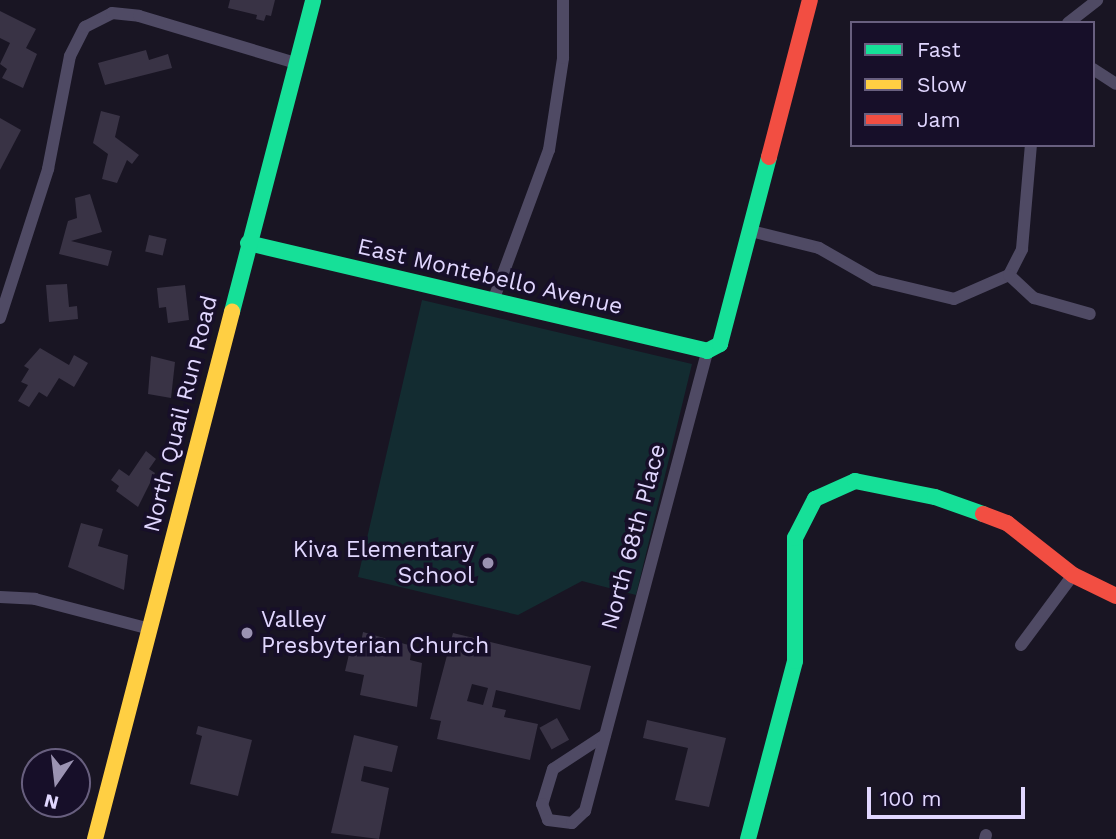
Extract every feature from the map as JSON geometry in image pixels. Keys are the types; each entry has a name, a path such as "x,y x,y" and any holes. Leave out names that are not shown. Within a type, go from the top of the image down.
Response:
{"street":[{"name":"North Quail Run Road","path":"95,839 313,0"},
{"path":"493,300 548,150 563,58 563,0"},
{"name":"North 68th Place","path":"605,735 553,769 542,804 548,820 572,823 585,811 714,347 751,231 810,0"},
{"path":"1071,21 1097,0"},
{"path":"0,318 48,169 70,56 85,27 112,13 139,16 296,63"},
{"path":"1095,70 1116,83"},
{"path":"751,231 819,248 875,280 954,299 1009,275 1022,249 1031,147"},
{"name":"East Montebello Avenue","path":"248,243 493,300 714,347"},
{"path":"1009,275 1034,298 1090,314"},
{"path":"748,839 795,661 795,538 815,499 855,481 936,497 1007,523 1073,575 1116,596"},
{"path":"1021,645 1073,575"},
{"path":"0,597 35,599 150,629"}],"green space":[{"path":"422,300 692,364 636,595 582,581 518,615 358,577"}],"building":[{"path":"230,0 275,0 271,16 266,15 264,21 256,19 257,15 228,8"},
{"path":"0,11 36,29 26,48 37,54 23,88 2,78 7,69 0,64 10,43 0,38"},
{"path":"146,50 149,60 168,54 172,68 105,85 98,63"},
{"path":"101,111 120,116 115,137 139,155 132,164 127,160 117,183 102,179 108,154 93,143"},
{"path":"0,118 21,130 0,170"},
{"path":"90,194 102,232 71,241 112,251 108,266 59,254 68,221 77,218 75,198"},
{"path":"149,235 167,239 163,256 145,252"},
{"path":"67,284 69,307 77,306 78,319 49,322 46,285"},
{"path":"185,285 189,320 168,323 166,307 159,308 157,288"},
{"path":"40,348 69,365 74,355 88,363 74,387 59,378 47,397 39,392 29,407 18,401 28,385 21,382 29,369 24,366"},
{"path":"151,356 175,362 171,398 148,394"},
{"path":"146,451 156,459 149,469 155,473 138,507 116,491 119,486 111,480 119,469 129,476"},
{"path":"81,523 103,529 98,546 128,555 124,590 68,567"},
{"path":"363,632 412,646 410,660 422,663 417,707 360,695 364,675 345,671 350,650 359,652"},
{"path":"453,633 591,666 580,710 496,690 492,707 506,710 504,717 538,724 530,760 437,739 441,721 430,719","holes":["472,684 488,688 483,705 467,701"]},
{"path":"557,718 569,740 552,750 540,728"},
{"path":"647,720 726,738 709,807 675,800 688,748 643,738"},
{"path":"198,726 252,740 238,796 190,784 202,736 196,734"},
{"path":"354,735 398,746 392,772 364,766 361,781 389,788 379,839 331,833"}],"traffic: fast":[{"path":"232,312 313,0"},
{"path":"248,243 707,351 720,344 769,157"},
{"path":"748,839 795,661 795,538 815,499 855,481 935,497 983,514"}],"traffic: slow":[{"path":"95,839 232,312"}],"traffic: jam":[{"path":"769,157 810,0"},
{"path":"983,514 1007,523 1073,575 1116,596"}],"place":[{"name":"Kiva Elementary School","path":"488,563"},
{"name":"Valley Presbyterian Church","path":"247,633"}]}
